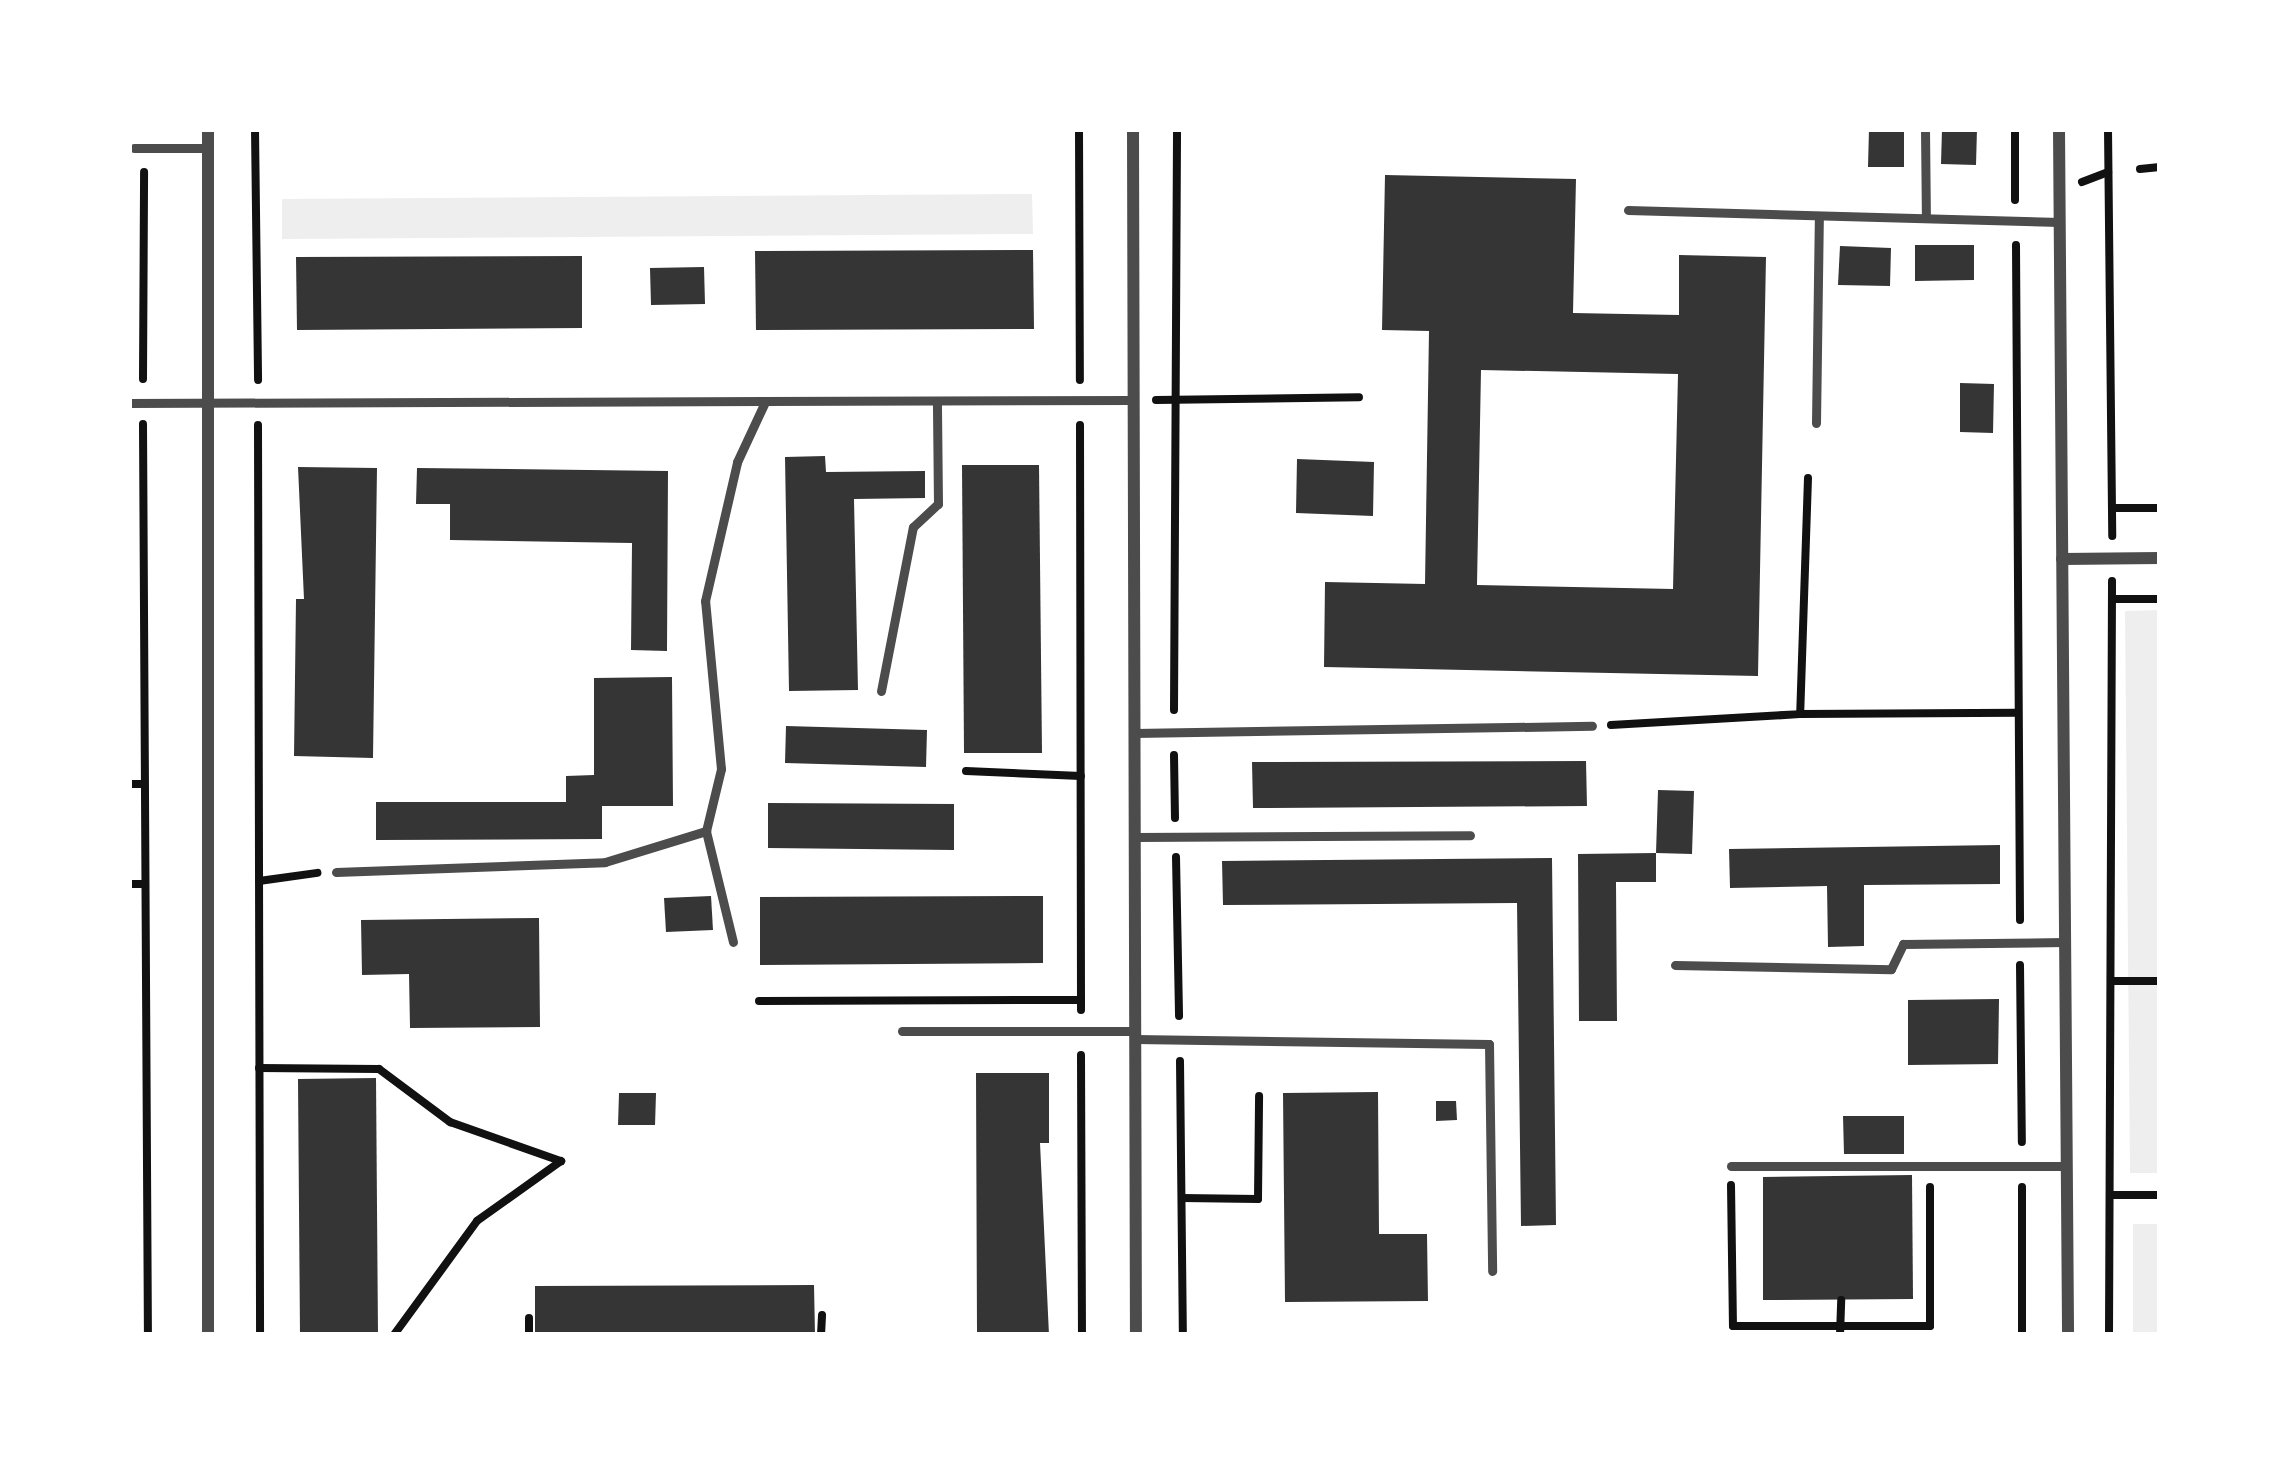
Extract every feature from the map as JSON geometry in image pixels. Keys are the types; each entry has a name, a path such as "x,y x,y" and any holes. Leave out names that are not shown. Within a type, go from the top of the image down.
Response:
{"street":[{"path":"208,129 208,1335"},
{"path":"1133,129 1136,1335"},
{"path":"2060,129 2068,1335"},
{"path":"2062,559 2160,558"}],"lane":[{"path":"1925,129 1926,218"},
{"path":"139,148 208,148"},
{"path":"1628,210 2060,222"},
{"path":"1816,423 1819,216"},
{"path":"129,403 1134,400"},
{"path":"881,691 913,527 938,504 938,402"},
{"path":"733,943 706,831 721,769 705,601 737,463 764,404"},
{"path":"1134,733 1592,726"},
{"path":"336,872 536,870 706,831"},
{"path":"1135,837 1470,835"},
{"path":"1675,965 1891,969 1903,944 2065,942"},
{"path":"902,1031 1081,1031 1180,1041 1489,1044 1492,1271"},
{"path":"1731,1166 2067,1166"}],"path":[{"path":"255,129 260,1335"},
{"path":"1079,129 1082,1335"},
{"path":"1177,129 1174,732 1183,1335"},
{"path":"2015,129 2022,1335"},
{"path":"2108,129 2112,508 2160,508"},
{"path":"139,148 148,1335"},
{"path":"2140,169 2160,167"},
{"path":"1134,400 1359,397"},
{"path":"1800,714 1808,478"},
{"path":"2109,1335 2112,599 2160,599"},
{"path":"1592,726 1800,714 2018,713"},
{"path":"966,771 1081,776"},
{"path":"129,784 141,784"},
{"path":"259,881 336,872"},
{"path":"129,884 142,884"},
{"path":"2111,981 2160,981"},
{"path":"129,993 143,993"},
{"path":"759,1001 1082,1000"},
{"path":"260,1068 379,1069 449,1122 561,1161 477,1221 394,1335"},
{"path":"129,1074 145,1074"},
{"path":"1182,1198 1258,1199 1259,1096"},
{"path":"1731,1166 1733,1326 1840,1330 1930,1326 1930,1164"},
{"path":"2110,1195 2160,1195"},
{"path":"1840,1330 1841,1300"},
{"path":"821,1335 822,1316"},
{"path":"529,1318 529,1335"}],"shaded area":[{"path":"1032,194 1033,234 282,239 282,199"},
{"path":"2160,610 2160,1173 2130,1173 2125,611"},
{"path":"2133,1224 2160,1224 2160,1335 2133,1335"}],"building":[{"path":"1869,129 1904,129 1904,167 1868,167"},
{"path":"1942,129 1977,129 1976,165 1941,164"},
{"path":"1385,175 1576,179 1573,313 1679,315 1679,255 1766,257 1758,676 1324,667 1325,582 1425,584 1429,331 1382,330","holes":["1481,370 1678,374 1673,589 1477,585"]},
{"path":"1915,245 1974,245 1974,280 1915,281"},
{"path":"1840,246 1891,248 1890,286 1838,285"},
{"path":"1033,250 1034,329 756,330 755,251"},
{"path":"582,256 582,328 297,330 296,257"},
{"path":"704,267 705,304 651,305 650,268"},
{"path":"1960,383 1994,384 1993,433 1960,432"},
{"path":"825,456 826,472 925,471 925,498 854,499 858,690 789,691 785,457"},
{"path":"1297,459 1374,462 1373,516 1296,513"},
{"path":"962,465 1039,465 1042,753 964,753"},
{"path":"298,467 377,468 373,758 294,756 296,599 304,599"},
{"path":"417,468 668,471 667,651 631,650 632,543 450,540 450,504 416,504"},
{"path":"672,677 673,806 602,806 602,839 376,840 376,802 566,802 566,776 594,775 594,678"},
{"path":"786,726 927,730 926,767 785,763"},
{"path":"1586,761 1587,806 1253,808 1252,762"},
{"path":"1658,790 1694,791 1692,854 1656,853"},
{"path":"768,803 954,804 954,850 768,848"},
{"path":"2000,845 2000,884 1864,885 1864,946 1828,947 1827,886 1730,888 1729,849"},
{"path":"1656,853 1656,882 1616,882 1617,1021 1579,1021 1578,854"},
{"path":"1552,858 1556,1225 1521,1226 1517,903 1223,905 1222,861"},
{"path":"711,896 713,930 666,932 664,898"},
{"path":"1043,896 1043,963 760,965 760,897"},
{"path":"539,918 540,1027 410,1028 409,974 362,975 361,920"},
{"path":"1999,999 1998,1064 1908,1065 1908,1000"},
{"path":"976,1073 1049,1073 1049,1143 1040,1143 1049,1335 977,1335"},
{"path":"376,1078 378,1335 300,1335 298,1079"},
{"path":"1378,1092 1379,1234 1427,1234 1428,1301 1285,1302 1283,1093"},
{"path":"619,1093 656,1093 655,1125 618,1125"},
{"path":"1436,1101 1456,1101 1457,1120 1436,1121"},
{"path":"1843,1116 1904,1116 1904,1154 1844,1154"},
{"path":"1912,1175 1913,1299 1763,1300 1763,1177"},
{"path":"814,1285 815,1335 535,1335 535,1286"}]}
